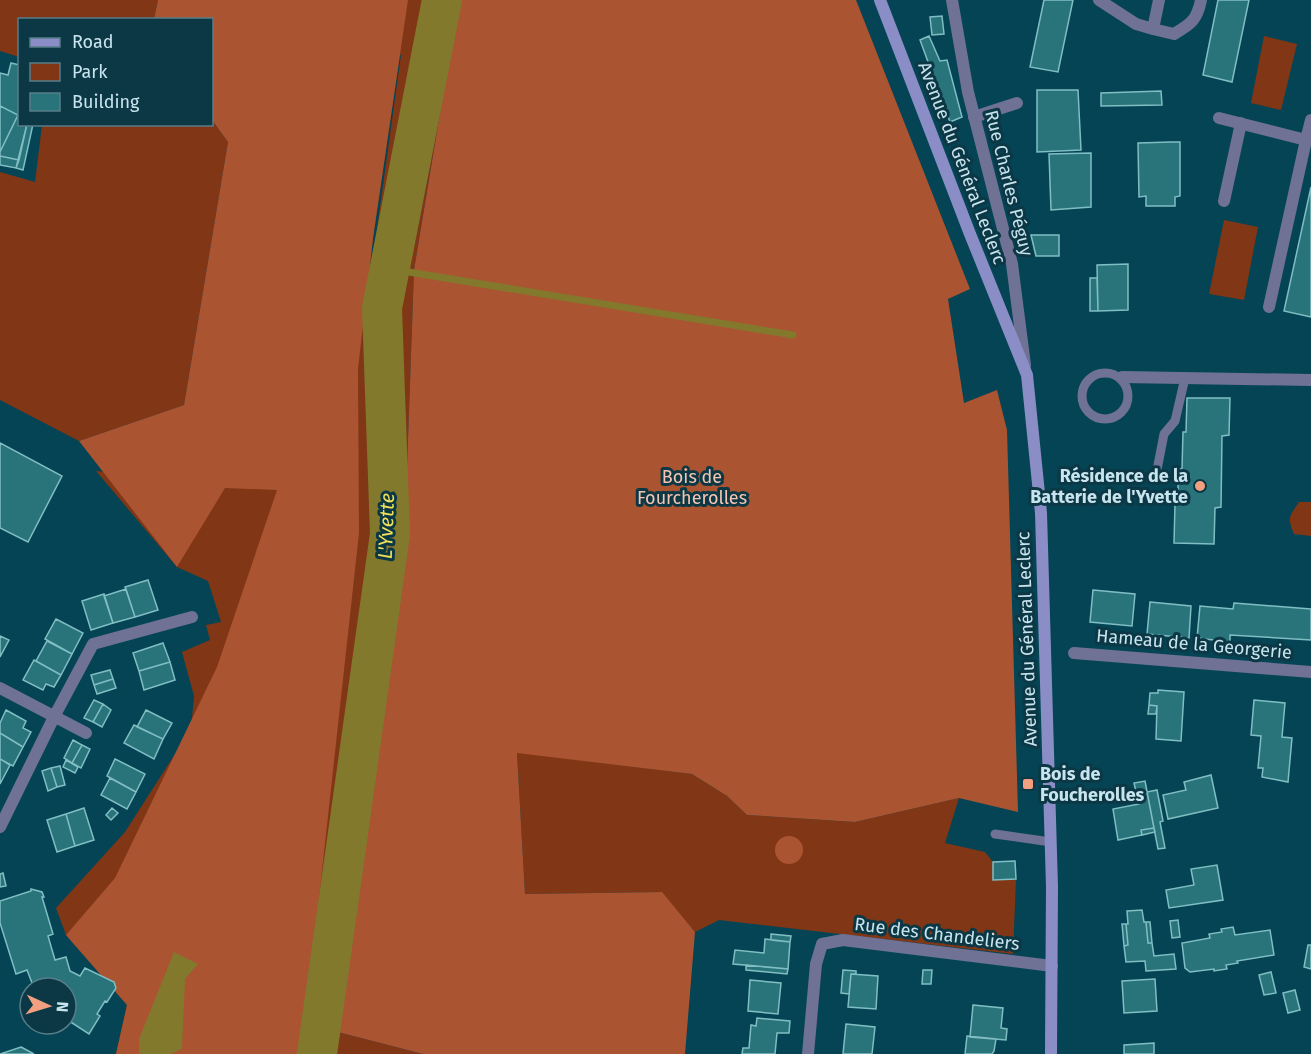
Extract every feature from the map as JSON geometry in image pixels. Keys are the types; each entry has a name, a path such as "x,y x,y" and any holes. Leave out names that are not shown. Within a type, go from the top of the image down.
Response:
{"main road":[{"name":"Avenue du Général Leclerc","path":"880,0 1027,375 1041,513 1051,842 1051,1054"}],"street":[{"name":"Rue Charles Péguy","path":"952,0 974,117 1012,264 1027,375"},
{"path":"1099,0 1136,24 1174,34 1188,26 1198,14 1201,0"},
{"path":"1153,29 1159,0"},
{"path":"974,117 1017,103"},
{"path":"1219,118 1306,140"},
{"path":"1269,307 1311,120"},
{"path":"1224,201 1241,123"},
{"path":"1122,377 1311,380"},
{"path":"0,827 93,644 192,617"},
{"name":"Hameau de la Georgerie","path":"1074,653 1311,672"},
{"path":"0,688 86,733"},
{"name":"Rue des Chandeliers","path":"808,1054 816,964 822,944 843,940 1052,966"}],"lane":[{"path":"1105,372 1122,377 1129,397 1123,411 1110,419 1095,417 1088,412 1084,405 1083,390 1091,377 1105,372"},
{"path":"1157,470 1164,434 1175,421 1185,378"},
{"path":"995,834 1051,842"}],"green space":[{"path":"0,0 158,0 154,18 18,18 18,57 0,51"},
{"path":"158,0 408,0 373,238 358,369 359,533 302,1054 116,1054 127,1005 66,935 115,878 217,667 277,490 225,488 177,567 79,441 184,405 228,142 213,121 213,18 154,18"},
{"path":"343,0 456,0 450,53 414,270 407,468 372,739 338,970 326,1029 423,1054 116,1054 127,1005 66,935 56,908 125,832 191,729 194,696 182,652 210,640 206,625 221,622 208,581 177,567 96,471 277,489","holes":["401,55 364,324 373,238"]},
{"name":"Bois de Fourcherolles","path":"456,0 856,0 970,289 948,299 964,403 997,390 1007,430 1018,812 959,798 855,822 747,815 727,796 692,774 517,753 525,894 662,892 695,932 685,1054 423,1054 326,1029 338,970 372,739 407,468 414,270 450,53"},
{"path":"1264,36 1297,44 1281,110 1251,103"},
{"path":"213,121 228,142 184,405 79,441 0,400 0,172 35,182 42,126 213,126"},
{"path":"1224,220 1258,227 1244,300 1209,294"},
{"path":"1299,502 1311,502 1311,536 1294,534 1290,517"},
{"path":"517,752 692,774 727,796 747,815 855,822 959,798 945,843 985,852 993,862 993,879 1016,879 1013,954 719,920 695,932 661,892 525,894"},
{"path":"789,836 799,840 803,850 799,860 789,864 779,860 775,850 779,840"}],"shaded area":[{"path":"174,952 198,964 185,979 182,1049 170,1054 139,1054 139,1039"}],"building":[{"path":"1044,0 1073,0 1058,72 1030,67"},
{"path":"1218,0 1249,0 1232,82 1203,75"},
{"path":"942,16 944,34 932,35 930,17"},
{"path":"929,36 940,61 947,60 962,117 950,122 920,40"},
{"path":"11,63 18,65 18,115 0,106 0,73 8,75"},
{"path":"1037,90 1078,90 1081,150 1037,152"},
{"path":"1161,91 1162,105 1101,106 1101,93"},
{"path":"0,106 18,115 0,152"},
{"path":"18,115 18,126 27,126 19,160 0,156"},
{"path":"26,126 33,126 23,170 16,168"},
{"path":"1180,142 1180,196 1175,197 1175,206 1146,206 1146,196 1139,197 1138,143"},
{"path":"1091,153 1091,207 1051,210 1049,154"},
{"path":"0,156 19,160 16,168 0,165"},
{"path":"1311,187 1311,317 1284,311"},
{"path":"1031,235 1059,235 1059,256 1036,256"},
{"path":"1128,264 1128,310 1098,311 1097,265"},
{"path":"1090,278 1097,278 1098,311 1090,311"},
{"name":"Résidence de la Batterie de l'Yvette","path":"1187,398 1230,398 1229,435 1222,436 1221,507 1215,508 1214,544 1174,543 1175,504 1178,504 1178,469 1182,469"},
{"path":"0,443 62,476 28,542 0,528"},
{"path":"148,580 158,610 135,617 125,587"},
{"path":"126,589 135,617 113,623 104,596"},
{"path":"1093,590 1135,594 1132,626 1090,622"},
{"path":"104,594 113,623 91,630 82,601"},
{"path":"1150,602 1191,606 1189,638 1147,634"},
{"path":"1234,603 1311,609 1311,640 1230,635 1230,642 1197,638 1200,606 1233,609"},
{"path":"56,619 83,633 72,654 45,639"},
{"path":"0,636 9,640 0,657"},
{"path":"47,641 72,654 61,675 36,661"},
{"path":"163,643 170,662 139,671 133,653"},
{"path":"34,660 61,675 54,687 46,684 43,690 23,680"},
{"path":"170,662 175,680 144,690 139,671"},
{"path":"110,670 113,679 94,685 91,675"},
{"path":"113,679 116,688 97,694 94,685"},
{"path":"1158,690 1184,692 1181,741 1156,739 1157,706 1149,705 1150,693 1158,693"},
{"path":"94,700 103,704 93,722 84,718"},
{"path":"1254,700 1285,703 1282,737 1292,738 1288,782 1262,777 1263,768 1258,768 1261,736 1251,735"},
{"path":"103,704 111,710 102,727 93,722"},
{"path":"1149,705 1157,706 1156,714 1148,714"},
{"path":"6,710 26,721 23,728 31,732 23,747 0,733 0,723"},
{"path":"146,710 172,723 163,739 137,727"},
{"path":"134,725 163,739 154,759 124,743"},
{"path":"0,733 23,747 13,766 0,759"},
{"path":"73,740 82,745 72,763 64,758"},
{"path":"82,745 90,749 81,768 72,763"},
{"path":"0,759 10,765 0,784"},
{"path":"115,759 145,774 136,792 107,776"},
{"path":"66,760 78,767 75,773 63,767"},
{"path":"60,766 65,785 57,787 51,768"},
{"path":"51,768 57,787 48,791 42,771"},
{"path":"1211,775 1218,808 1168,819 1163,795 1186,790 1184,782"},
{"path":"110,778 136,792 127,809 101,795"},
{"path":"1145,781 1154,828 1141,830 1142,835 1118,840 1113,809 1139,804 1134,783"},
{"path":"1157,790 1165,848 1158,849 1147,792"},
{"path":"84,808 94,840 75,846 66,814"},
{"path":"112,808 118,813 111,820 106,815"},
{"path":"66,814 75,846 57,852 47,820"},
{"path":"1154,828 1155,832 1142,835 1141,830"},
{"path":"1015,861 1016,879 993,880 993,862"},
{"path":"1217,865 1223,900 1169,908 1166,890 1194,885 1191,869"},
{"path":"3,873 6,886 0,887 0,874"},
{"path":"31,889 42,892 44,897 42,897 53,934 48,936 55,960 66,957 70,971 80,976 85,968 114,982 116,988 97,1014 100,1016 89,1034 78,1027 78,976 29,976 27,970 16,974 0,923 0,901 31,891"},
{"path":"1142,910 1148,943 1152,943 1154,956 1174,954 1176,969 1146,971 1145,961 1126,962 1124,946 1128,945 1127,911"},
{"path":"1178,920 1180,937 1172,938 1170,921"},
{"path":"1146,922 1150,922 1152,943 1148,943"},
{"path":"1122,924 1126,924 1128,945 1124,946"},
{"path":"1233,927 1235,935 1270,930 1274,955 1237,961 1238,963 1226,965 1227,969 1214,971 1214,969 1190,972 1185,968 1182,943 1210,938 1209,934"},
{"path":"771,934 791,936 790,942 771,940"},
{"path":"765,939 790,942 788,969 733,964 735,950 764,953"},
{"path":"1308,945 1311,945 1311,969 1304,967"},
{"path":"746,965 788,969 787,974 746,970"},
{"path":"843,970 856,971 856,974 851,974 849,994 841,993"},
{"path":"923,970 932,970 931,984 922,984"},
{"path":"1271,972 1276,993 1264,995 1259,975"},
{"path":"851,974 878,976 876,1009 848,1007"},
{"path":"1155,979 1157,1011 1124,1013 1122,981"},
{"path":"750,980 781,983 778,1014 748,1011"},
{"path":"1295,990 1300,1010 1288,1013 1283,993"},
{"path":"973,1005 1003,1008 1001,1028 1007,1029 1006,1040 970,1037"},
{"path":"757,1018 790,1021 789,1033 777,1033 775,1054 742,1054 743,1048 749,1048 751,1025 756,1026"},
{"path":"846,1024 875,1027 872,1054 843,1054"},
{"path":"967,1036 996,1039 994,1051 992,1054 965,1054"},
{"path":"1154,1043 1154,1054 1124,1054 1124,1045"},
{"path":"21,1047 34,1054 0,1054"}],"waterway":[{"name":"L'Yvette","path":"317,1054 390,534 382,308 442,0"},
{"path":"390,269 793,335"}],"place":[{"name":"Résidence de la Batterie de l'Yvette","path":"1200,486"},
{"name":"Bois de Foucherolles","path":"1028,784"}]}
